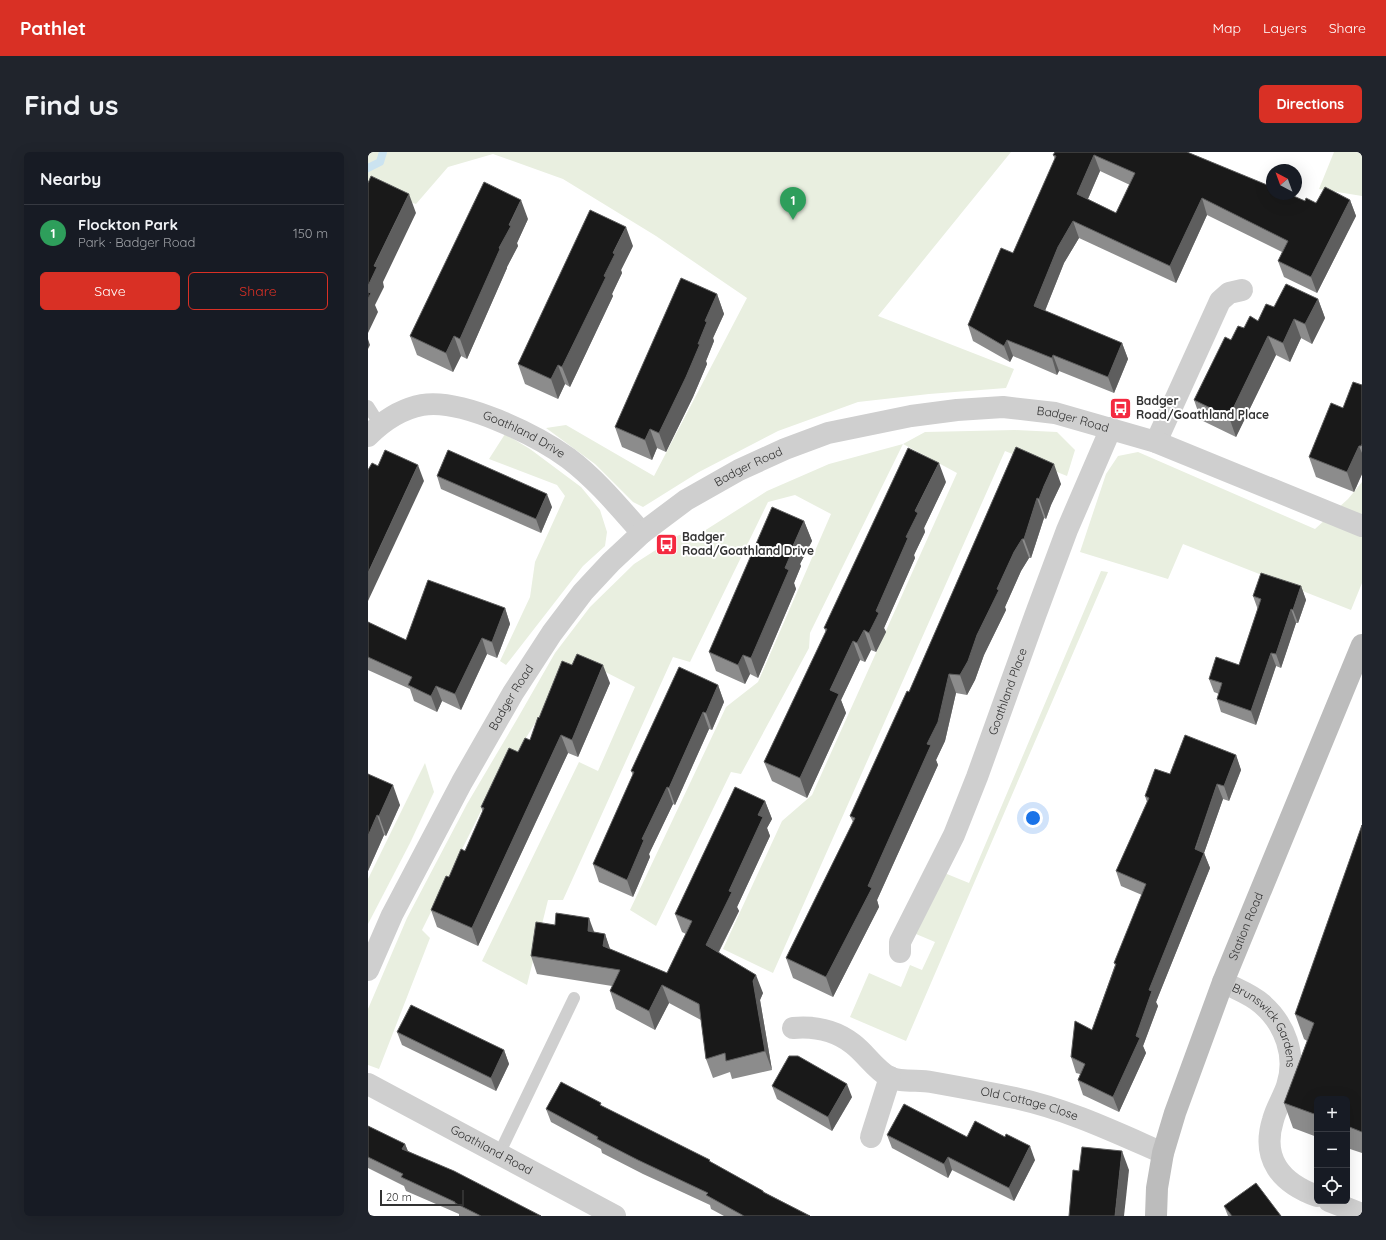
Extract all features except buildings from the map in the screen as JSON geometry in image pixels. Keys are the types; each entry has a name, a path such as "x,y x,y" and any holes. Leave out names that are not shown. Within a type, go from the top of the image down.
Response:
{"main road":[{"name":"Station Road","path":"1156,1216 1157,1188 1163,1152 1175,1113 1222,982 1362,645"}],"street":[{"path":"1156,442 1220,301 1229,294 1242,290"},
{"name":"Goathland Drive","path":"374,431 404,410 423,405 446,404 485,415 538,440 567,458 609,495 642,533"},
{"name":"Badger Road","path":"368,970 392,915 462,782 513,693 552,633 583,592 611,562 642,533 686,500 739,470 785,449 828,433 911,416 957,410 1003,407 1055,413 1156,442 1362,526"},
{"name":"Goathland Place","path":"900,952 900,942 954,835 1067,530 1111,428"},
{"name":"Brunswick Gardens","path":"1222,982 1246,993 1262,1003 1275,1016 1283,1031 1288,1045 1291,1065 1287,1086 1273,1120 1268,1142 1272,1160 1285,1178 1306,1192 1314,1195"},
{"path":"793,1028 810,1027 830,1031 853,1044 873,1064 890,1077 871,1137"},
{"name":"Old Cottage Close","path":"890,1077 930,1082 1017,1098 1097,1123 1119,1134 1163,1152"},
{"name":"Goathland Road","path":"368,1084 615,1216"},
{"path":"1337,1204 1362,1214"}],"lane":[{"name":"Goathland Drive","path":"368,406 374,431"},
{"path":"499,1154 574,998"}],"green space":[{"path":"368,152 1011,152 878,316 1014,369 1006,388 929,394 858,402 778,431 699,472 643,507 633,502 595,464 546,428 566,425 654,476 747,298 656,236 563,179 493,154 448,167 416,204 368,187"},
{"path":"1334,152 1362,152 1362,196 1319,189"},
{"path":"1015,430 1057,432 1075,450 1067,476 1005,451 773,973 723,949 782,821 812,795 957,473 903,444 925,432"},
{"path":"505,434 530,449 581,487 600,510 607,532 605,546 583,566 506,665 500,661 530,597 535,562 565,496 557,485 489,459"},
{"path":"903,444 810,633 809,648 741,774 731,772 656,926 630,910 726,707 758,682 831,514 795,495 768,502 690,662 673,657 563,900 548,900 527,985 482,961 579,762 598,771 635,687 576,657 482,809 422,930 430,938 379,1069 368,1065 368,1009 407,918 467,804 555,653 590,607 634,564 679,535 701,533 767,491 829,464"},
{"path":"1138,452 1315,529 1348,499 1362,482 1362,583 1351,610 1183,544 1168,579 1080,552 1106,474 1118,456"},
{"path":"1101,571 1108,572 906,1041 850,1017 869,973 901,987 910,965 922,970 935,942 916,934 942,872 969,883"},
{"path":"425,763 434,792 410,843 368,924 368,879"}],"waterway":[{"path":"368,168 380,162 383,152"}],"place":[{"name":"Flockton Park","path":"793,220"},
{"name":"Badger Road/Goathland Place","path":"1121,408"},
{"name":"Badger Road/Goathland Drive","path":"666,544"}]}
